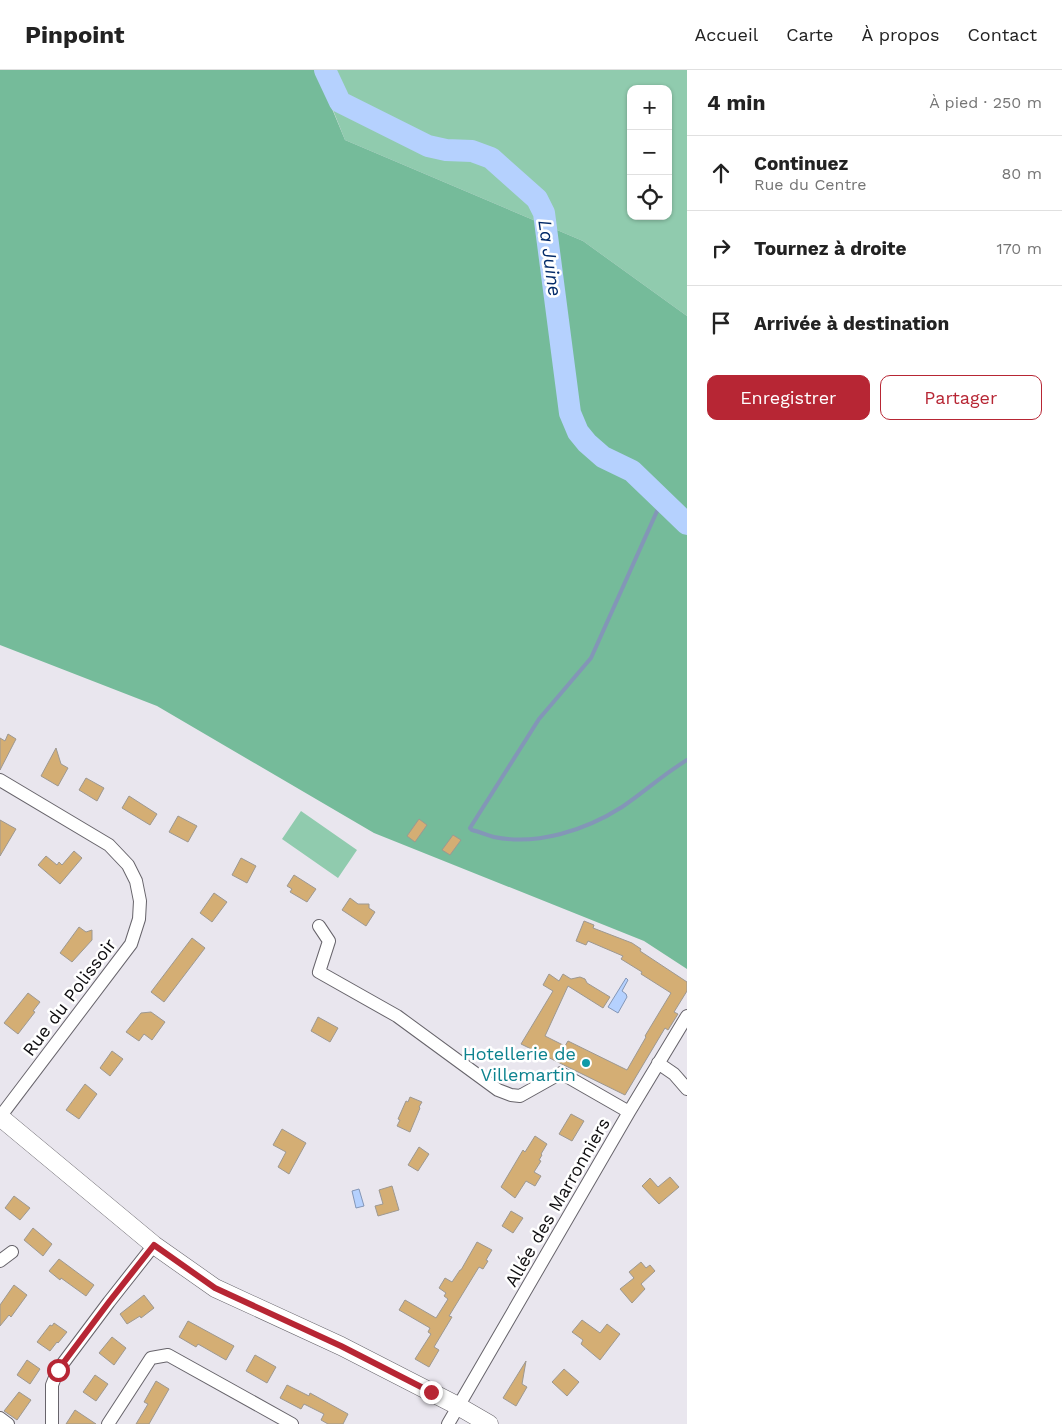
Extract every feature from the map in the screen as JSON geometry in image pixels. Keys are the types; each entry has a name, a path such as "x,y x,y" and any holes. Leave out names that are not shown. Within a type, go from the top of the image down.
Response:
{"main road":[{"path":"0,1117 154,1245 215,1288 341,1346 458,1406 488,1424"}],"street":[{"name":"Rue du Polissoir","path":"0,780 109,846 128,865 136,882 140,901 139,919 132,944 0,1117"},
{"path":"319,926 328,941 319,972 397,1016 498,1090 520,1096 561,1073 628,1112"},
{"name":"Allée des Marronniers","path":"448,1424 628,1112 687,1016"},
{"path":"658,1063 674,1074 687,1089"},
{"path":"52,1424 52,1385 58,1370 154,1245"},
{"path":"0,1261 12,1252"},
{"path":"108,1424 151,1358 168,1355 292,1424"},
{"path":"0,1418 8,1424"}],"green space":[{"path":"0,70 316,70 345,140 583,241 687,316 687,969 644,941 374,833 157,706 0,645"},
{"path":"317,70 687,70 687,316 583,241 345,140"},
{"path":"301,811 357,850 338,878 282,839"}],"water":[{"path":"626,978 628,980 622,991 627,997 618,1013 608,1007"},
{"path":"359,1189 364,1206 356,1208 352,1191"}],"building":[{"path":"8,734 16,739 0,770 0,738 5,741"},
{"path":"56,748 61,764 68,768 58,786 41,776"},
{"path":"86,778 104,788 97,801 79,790"},
{"path":"129,796 157,814 150,825 122,808"},
{"path":"178,816 197,826 188,842 169,832"},
{"path":"419,819 427,825 415,842 407,836"},
{"path":"0,820 16,829 0,856"},
{"path":"453,835 461,840 450,855 442,850"},
{"path":"74,851 82,858 60,884 38,865 46,856 57,865 59,862 62,865"},
{"path":"241,858 256,866 247,883 232,875"},
{"path":"294,875 316,889 307,902 290,892 292,889 287,886"},
{"path":"214,893 227,902 212,922 200,913"},
{"path":"350,898 358,904 369,904 369,908 375,912 366,926 342,910"},
{"path":"584,921 594,925 593,928 632,943 641,949 640,951 687,982 687,991 674,1012 678,1014 668,1030 665,1028 625,1095 521,1044 553,991 543,985 549,974 559,981 563,974 571,979 580,977 610,997 603,1008 568,986 545,1036 565,1046 568,1041 627,1070 671,993 621,959 623,956 588,941 586,945 576,941"},
{"path":"79,927 86,932 92,930 92,940 72,962 60,953"},
{"path":"192,938 205,948 164,1002 151,992"},
{"path":"28,993 40,1002 33,1011 35,1012 18,1034 4,1023"},
{"path":"151,1012 165,1022 152,1040 144,1034 139,1041 126,1032 141,1013"},
{"path":"318,1017 338,1028 330,1042 311,1031"},
{"path":"112,1051 123,1059 110,1076 100,1068"},
{"path":"85,1084 97,1094 79,1119 66,1110"},
{"path":"410,1097 422,1102 410,1132 397,1126 406,1101 408,1102"},
{"path":"571,1114 584,1121 572,1141 559,1134"},
{"path":"282,1129 306,1143 289,1174 278,1167 286,1152 273,1145"},
{"path":"535,1136 547,1144 541,1154 539,1160 541,1161 534,1172 541,1176 535,1186 526,1181 515,1198 501,1187 523,1150 525,1152"},
{"path":"419,1147 429,1154 418,1171 408,1165"},
{"path":"670,1177 679,1187 659,1204 642,1186 650,1178 658,1187"},
{"path":"392,1186 399,1210 378,1216 375,1206 383,1204 379,1190"},
{"path":"14,1196 30,1208 20,1220 5,1208"},
{"path":"511,1211 523,1218 513,1233 502,1226"},
{"path":"33,1228 52,1244 43,1256 24,1240"},
{"path":"477,1242 492,1250 486,1260 488,1261 483,1269 479,1267 449,1316 452,1317 434,1347 439,1350 429,1367 415,1359 431,1334 428,1332 430,1328 399,1310 405,1300 436,1318 448,1299 444,1296 446,1293 439,1288 445,1278 452,1282"},
{"path":"59,1259 94,1285 86,1296 49,1271"},
{"path":"641,1262 646,1268 650,1265 655,1271 641,1284 645,1289 632,1303 620,1289 634,1278 629,1272"},
{"path":"14,1285 27,1295 11,1317 9,1315 0,1326 0,1305"},
{"path":"144,1295 154,1308 141,1318 140,1316 127,1324 120,1314"},
{"path":"582,1320 600,1333 607,1324 620,1334 600,1360 581,1344 583,1340 572,1332"},
{"path":"188,1321 234,1346 226,1360 198,1344 196,1347 179,1337"},
{"path":"54,1323 67,1332 50,1351 37,1342 50,1325 52,1326"},
{"path":"112,1337 126,1348 114,1365 99,1353"},
{"path":"255,1355 276,1367 267,1383 246,1371"},
{"path":"27,1360 40,1369 30,1384 17,1375"},
{"path":"526,1361 522,1384 527,1387 516,1406 503,1398"},
{"path":"564,1369 579,1382 567,1396 552,1382"},
{"path":"95,1375 108,1384 96,1401 83,1392"},
{"path":"156,1381 169,1389 149,1424 136,1424 148,1404 144,1402"},
{"path":"287,1385 309,1396 310,1393 348,1414 343,1424 328,1424 321,1420 324,1414 304,1404 301,1409 280,1398"},
{"path":"19,1392 31,1400 17,1420 4,1411"},
{"path":"75,1410 96,1424 66,1424"}],"waterway":[{"name":"La Juine","path":"325,70 340,102 428,146 446,150 472,151 491,158 537,199 544,213 570,413 578,432 603,457 632,471 687,524"},
{"path":"662,500 591,658 539,719 470,828 494,837 510,839 544,838 577,829 593,823 622,807 687,760"}],"place":[{"name":"Hotellerie de Villemartin","path":"586,1063"}],"route":[{"path":"58,1370 154,1245 215,1288 341,1346 431,1392"}]}
